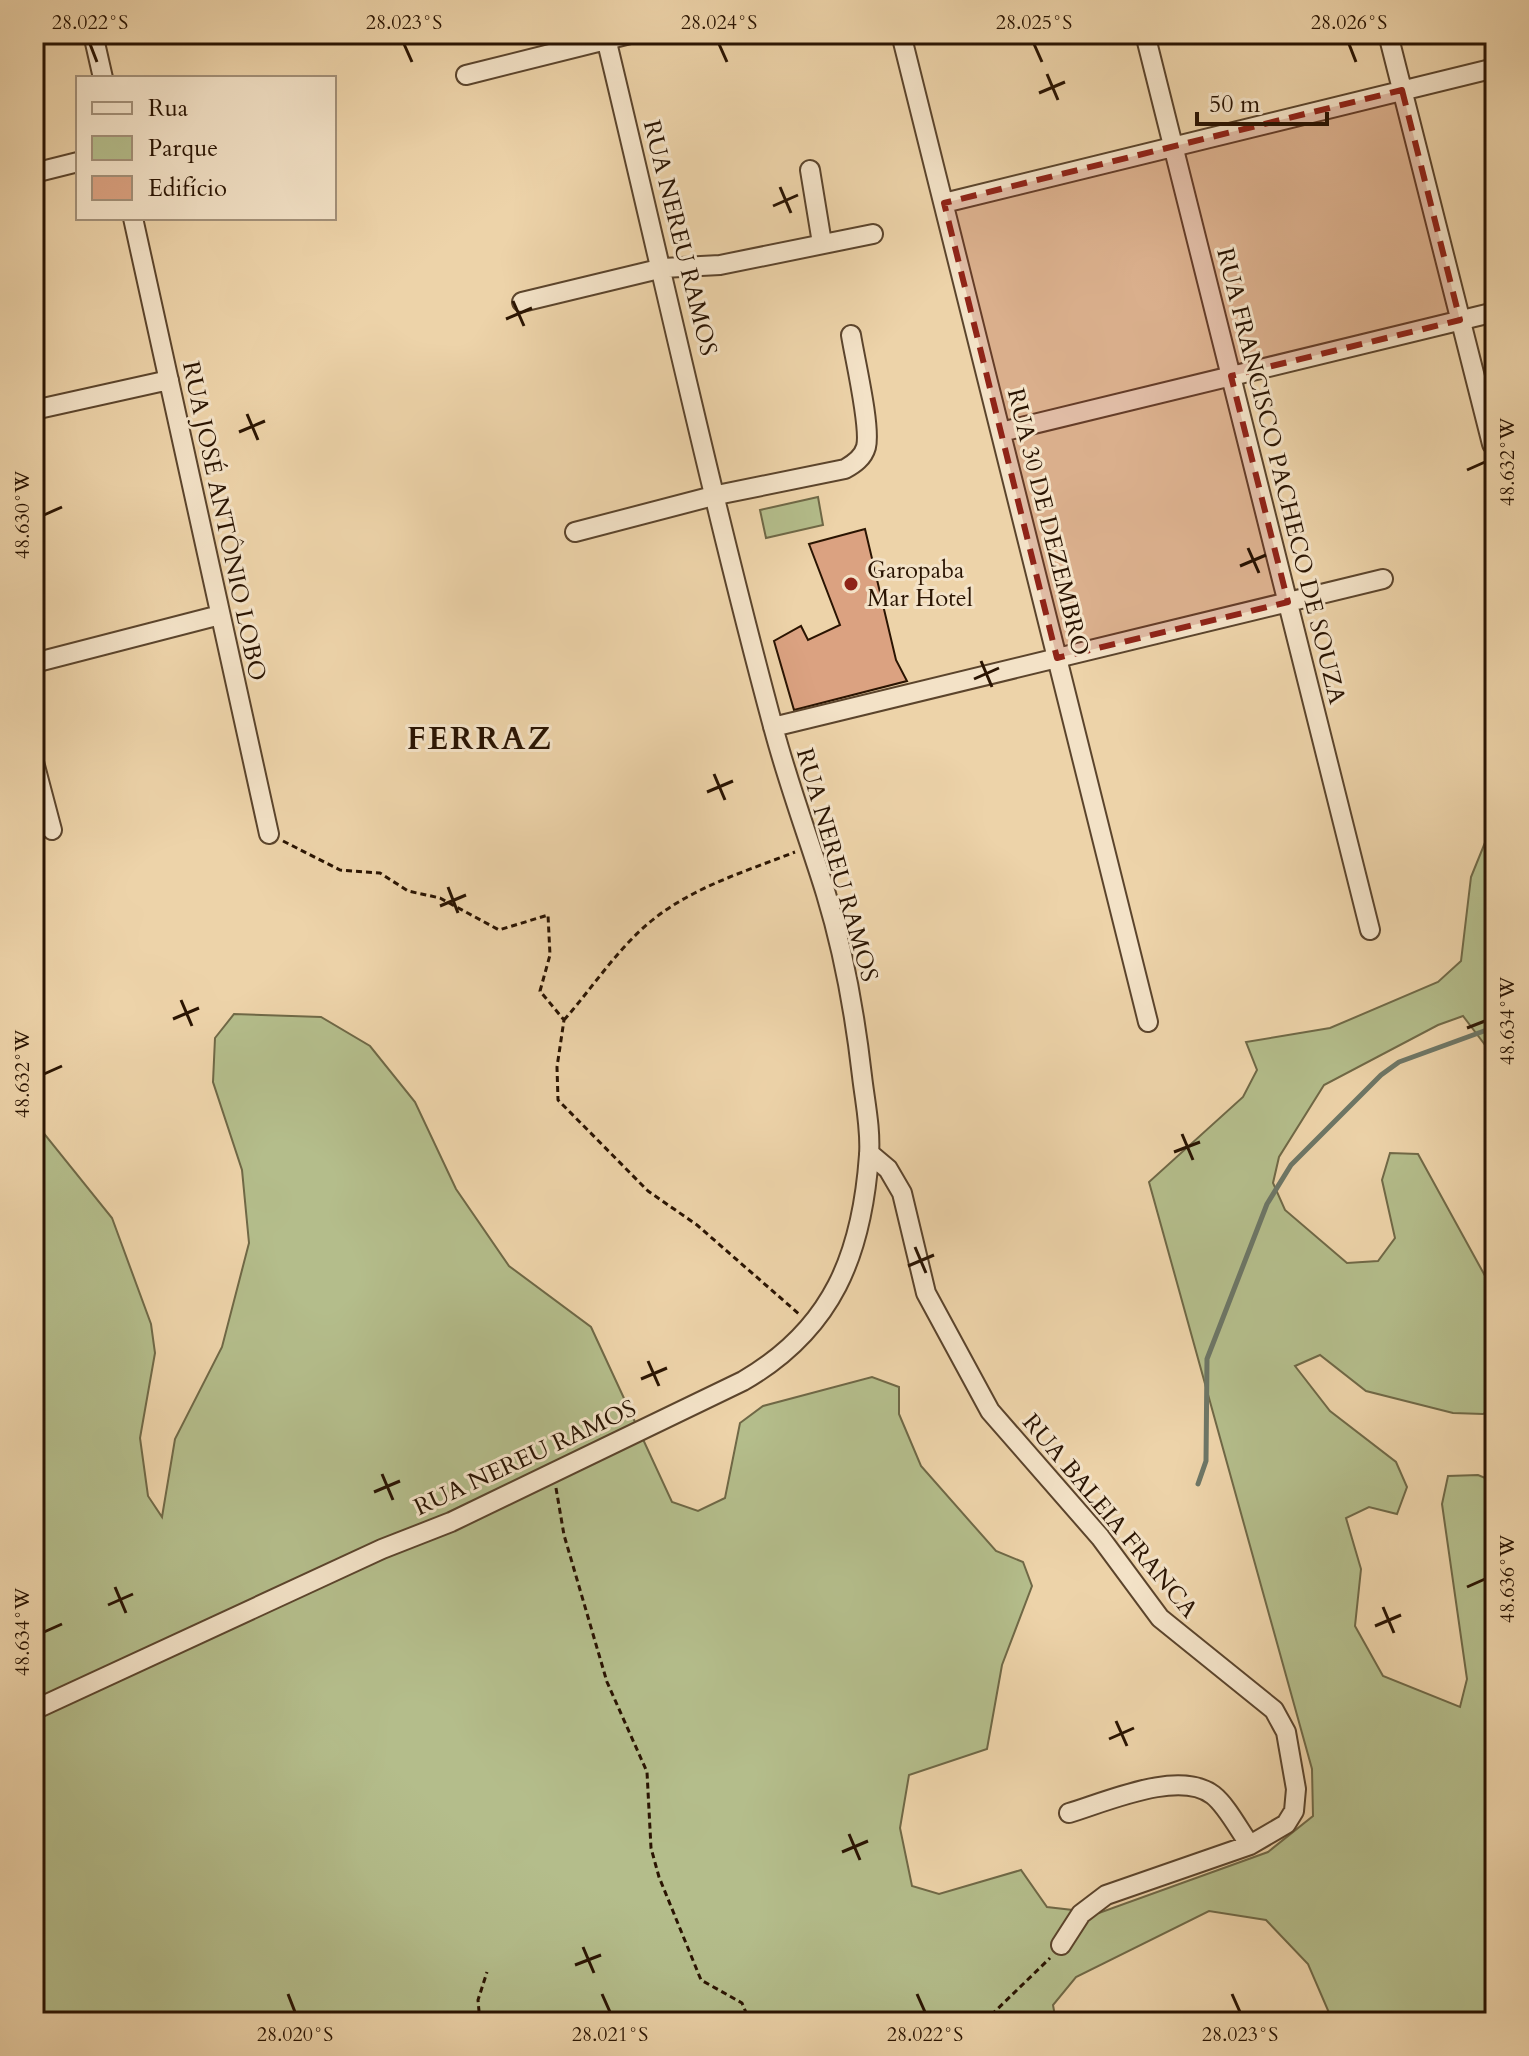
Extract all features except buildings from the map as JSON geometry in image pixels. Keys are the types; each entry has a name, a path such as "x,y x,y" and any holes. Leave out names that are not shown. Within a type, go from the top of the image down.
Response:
{"street":[{"path":"93,34 103,76"},
{"path":"466,75 606,37 630,34"},
{"name":"RUA 30 DE DEZEMBRO","path":"901,34 1148,1022"},
{"name":"RUA FRANCISCO PACHECO DE SOUZA","path":"1145,34 1370,930"},
{"path":"1388,34 1492,444"},
{"name":"RUA NEREU RAMOS","path":"34,1710 382,1549 451,1522 743,1381 813,1325 830,1304 851,1256 869,1153 858,1040 845,967 773,727 606,37"},
{"path":"944,203 1495,68"},
{"path":"34,173 76,162"},
{"path":"810,170 822,243"},
{"name":"RUA JOSÉ ANTÔNIO LOBO","path":"133,220 269,834"},
{"path":"522,302 663,268 720,265 873,234"},
{"path":"1001,432 1495,312"},
{"path":"575,532 717,495 845,469 858,462 866,447 865,428 851,335"},
{"path":"34,410 169,380"},
{"path":"773,727 1383,579"},
{"path":"34,663 220,615"},
{"path":"34,762 52,830"},
{"name":"RUA BALEIA FRANCA","path":"869,1153 888,1169 902,1193 926,1293 990,1411 1100,1537 1160,1618 1279,1717 1293,1768 1294,1811 1286,1824 1250,1845 1106,1895 1081,1914 1061,1945"},
{"path":"1069,1813 1171,1784 1200,1788 1214,1795 1250,1845"}],"path":[{"path":"269,834 340,870 380,873 408,891 440,898 499,930 548,915 550,955 540,991 564,1020"},
{"path":"809,846 693,892 653,919 603,971 564,1020 557,1067 558,1100 648,1191 697,1225 813,1325"},
{"path":"554,1470 564,1535 607,1682 647,1772 651,1848 659,1877 701,1980 742,2003 750,2022"},
{"path":"984,2022 1061,1945"},
{"path":"480,2022 478,2000 487,1972"}],"highlighted area":[{"path":"1402,90 1460,320 1231,376 1288,602 1057,658 944,203"}],"green space":[{"path":"818,497 823,525 766,538 760,510"},
{"path":"1495,818 1495,1058 1463,1016 1438,1025 1324,1085 1279,1157 1273,1183 1285,1210 1347,1263 1378,1261 1395,1238 1382,1180 1390,1153 1418,1154 1495,1294 1495,1406 1483,1414 1453,1413 1366,1391 1320,1355 1295,1366 1330,1411 1396,1462 1407,1487 1397,1514 1369,1507 1346,1518 1361,1569 1355,1626 1383,1676 1460,1707 1467,1679 1442,1504 1448,1476 1478,1475 1495,1482 1495,2022 1333,2022 1308,1964 1266,1920 1209,1911 1076,1977 1053,2005 1056,2022 34,2022 34,1121 112,1218 151,1324 155,1353 140,1438 148,1496 162,1517 175,1439 222,1347 249,1243 242,1170 213,1082 215,1038 234,1014 321,1017 370,1046 415,1102 456,1189 509,1266 591,1327 672,1502 698,1511 725,1498 740,1423 763,1406 872,1377 899,1387 899,1414 921,1466 996,1551 1023,1562 1032,1586 1002,1665 987,1749 909,1775 900,1828 912,1886 939,1894 1021,1870 1047,1907 1099,1913 1268,1852 1313,1816 1312,1769 1149,1182 1243,1097 1257,1070 1246,1042 1330,1028 1438,982 1461,961 1471,877"}],"waterway":[{"path":"1198,1484 1206,1461 1207,1359 1267,1204 1291,1165 1381,1075 1399,1062 1495,1027"}],"place":[{"name":"Garopaba Mar Hotel","path":"851,584"}],"district":[{"name":"FERRAZ","path":"480,739"}]}
